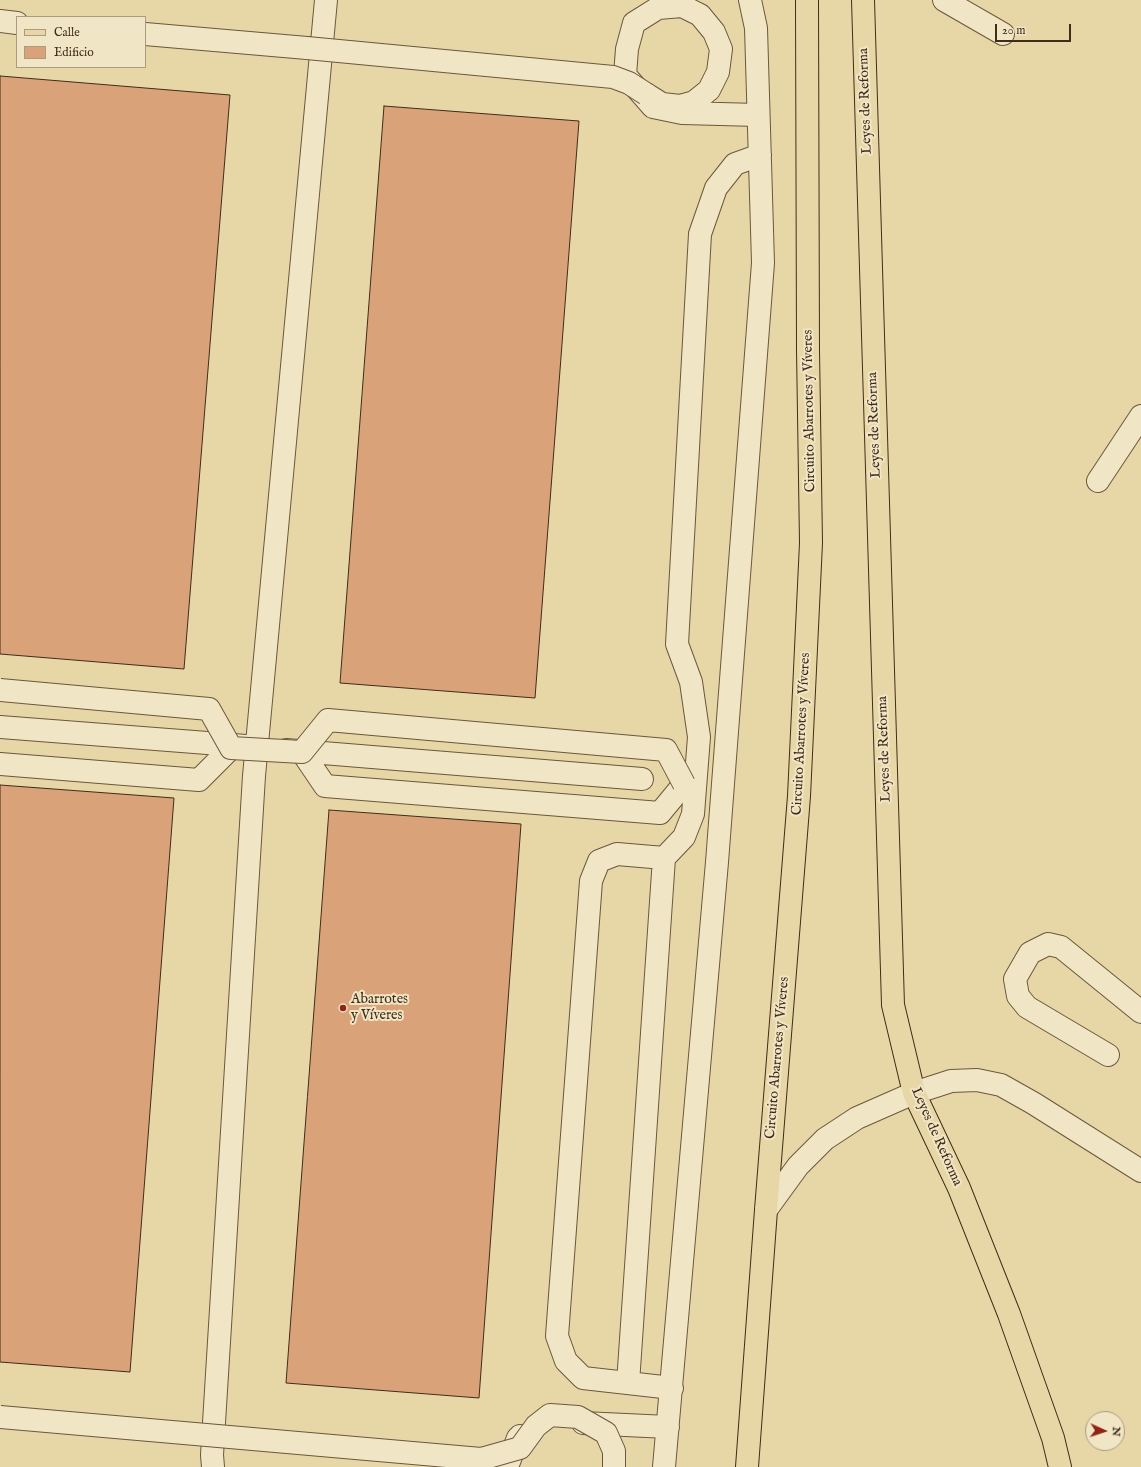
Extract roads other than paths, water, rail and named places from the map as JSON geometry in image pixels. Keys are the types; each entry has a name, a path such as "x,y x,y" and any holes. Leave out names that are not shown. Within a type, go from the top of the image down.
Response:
{"main road":[{"name":"Circuito Abarrotes y Víveres","path":"747,1467 799,796 811,543 808,342 807,0"},
{"name":"Leyes de Reforma","path":"863,0 893,1005 914,1093 959,1188 1006,1307 1053,1438 1060,1467"}],"street":[{"path":"213,1467 212,1455 257,747 326,0"},
{"path":"664,1467 717,862 763,263 756,28 750,0"},
{"path":"944,0 1003,34"},
{"path":"146,34 613,77 629,83 637,88 662,104 680,106 694,102 709,90 718,72 721,49 714,32 700,15 682,6 658,8 634,23 627,49 625,75 637,88 654,107 682,112 758,115"},
{"path":"0,21 16,23"},
{"path":"628,1383 664,858 684,837 693,814 699,737 691,682 677,644 700,234 716,188 734,164 760,155"},
{"path":"1098,481 1141,416"},
{"path":"0,690 210,709 231,748"},
{"path":"328,720 666,750 684,784 660,813 325,786 302,752 328,720"},
{"path":"0,727 642,779"},
{"path":"0,764 199,780 231,748 302,752"},
{"path":"664,858 617,854 599,861 592,881 557,1336 566,1361 584,1378 672,1388"},
{"path":"1108,1055 1027,1007 1018,996 1015,979 1030,953 1048,944 1061,947 1141,1012"},
{"path":"766,1210 798,1166 825,1139 857,1118 914,1093 950,1081 977,1080 1001,1085 1033,1103 1141,1171"},
{"path":"0,1417 481,1459 520,1448 536,1426 550,1416 578,1417 606,1433 614,1451 614,1467"},
{"path":"507,1467 518,1438 532,1426 577,1422 668,1427"}],"place":[{"name":"Abarrotes y Víveres","path":"343,1008"}]}
